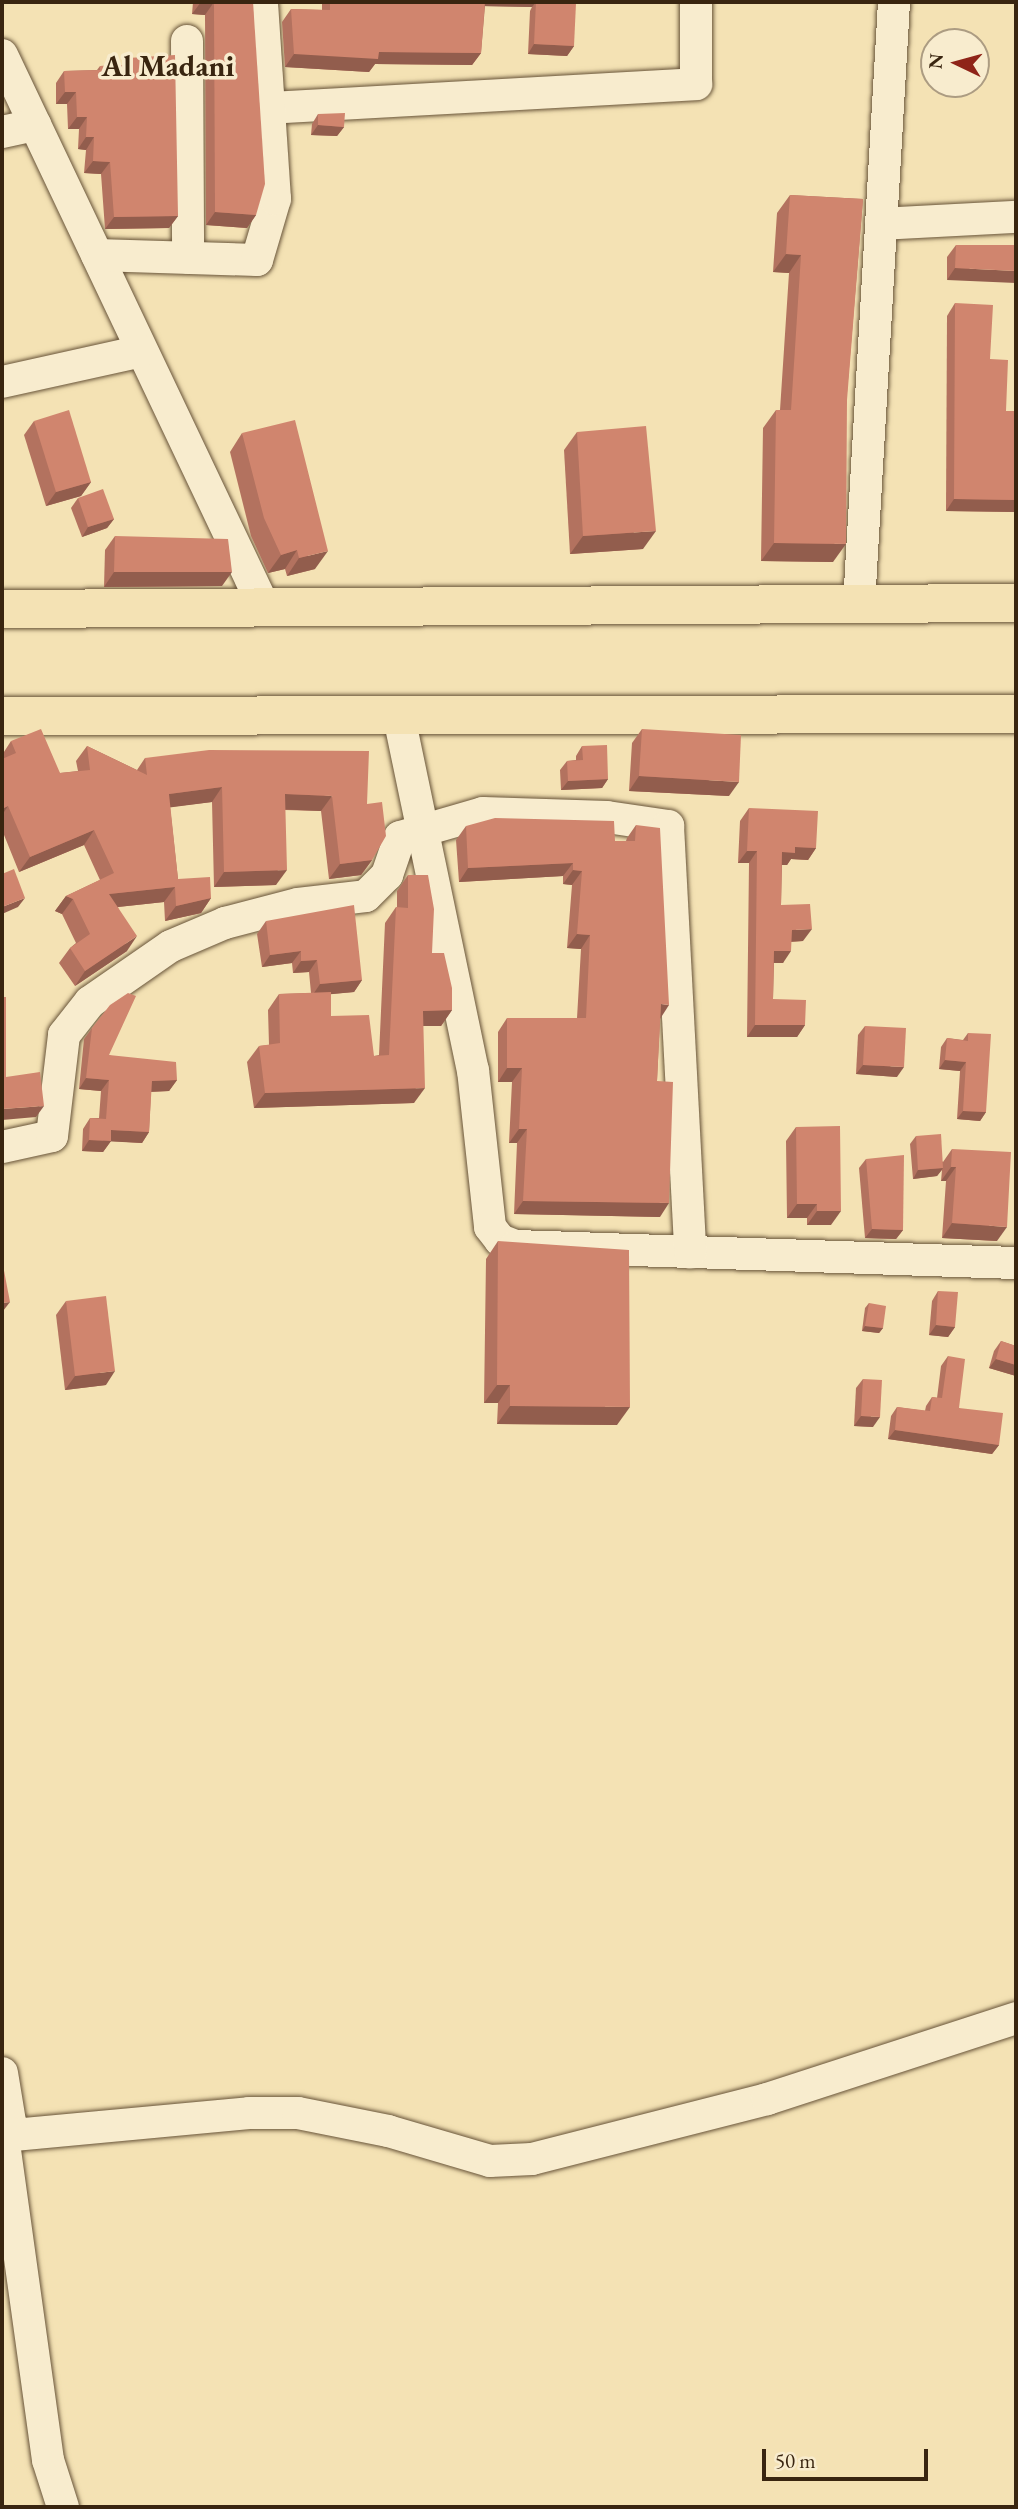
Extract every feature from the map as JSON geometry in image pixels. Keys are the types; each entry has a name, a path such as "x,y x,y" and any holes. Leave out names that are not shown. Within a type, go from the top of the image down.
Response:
{"main road":[{"path":"2,609 1016,603"},
{"path":"2,716 1016,714"}],"street":[{"path":"97,255 257,260 275,199 262,2"},
{"path":"269,108 696,84 696,2"},
{"path":"859,604 894,2"},
{"path":"187,41 188,258"},
{"path":"2,55 264,607"},
{"path":"2,132 35,125"},
{"path":"881,224 1016,217"},
{"path":"2,382 142,351"},
{"path":"399,717 473,1070 490,1227 500,1240 516,1246 1016,1263"},
{"path":"2,1147 52,1136 64,1035 90,1002 171,947 225,923 298,904 366,896 387,875 400,837 483,813 607,817 668,826 690,1252"},
{"path":"2,2136 249,2113 298,2113 388,2131 490,2161 532,2159 767,2099 1016,2018"},
{"path":"2,2074 10,2122 2,2136 48,2460 63,2507"}],"building":[{"path":"214,2 253,2 265,184 256,215 215,212"},
{"path":"330,2 485,2 481,53 379,52 378,59 294,54 291,9 330,10"},
{"path":"536,2 576,3 574,46 534,44"},
{"path":"175,55 178,216 114,217 110,162 93,161 94,137 86,137 87,117 77,117 76,92 65,92 64,71 100,70 100,66 128,65 128,58"},
{"path":"345,113 344,127 318,125 318,114"},
{"path":"790,195 863,199 847,400 846,544 774,543 776,410 791,410 801,255 786,254"},
{"path":"956,245 1016,245 1016,271 955,268"},
{"path":"955,303 993,305 990,359 1008,360 1006,411 1016,411 1016,500 954,499"},
{"path":"69,410 91,482 56,492 34,421"},
{"path":"295,420 328,551 299,558 297,550 281,555 264,518 242,433"},
{"path":"646,426 656,531 583,536 577,432"},
{"path":"103,489 114,519 88,527 78,498"},
{"path":"115,536 228,539 232,572 114,572"},
{"path":"41,729 60,773 90,770 87,746 147,775 145,758 209,750 369,751 367,804 382,802 386,836 372,860 340,864 332,796 285,794 287,870 224,872 222,787 169,794 178,879 210,877 211,898 176,906 175,887 109,894 137,936 85,971 70,948 90,934 73,899 66,896 114,873 94,830 30,857 8,806 2,809 2,759 16,753 11,741"},
{"path":"642,729 741,735 739,782 639,776"},
{"path":"607,745 608,779 568,781 567,761 583,760 582,746"},
{"path":"749,808 818,811 816,848 795,847 795,853 782,852 781,905 810,904 812,929 792,930 791,951 774,951 773,999 806,1000 805,1025 755,1025 757,851 747,851"},
{"path":"495,818 614,821 615,841 635,841 636,825 660,828 669,1005 661,1004 657,1081 673,1082 669,1203 523,1201 527,1129 519,1129 522,1068 507,1068 507,1018 586,1018 590,935 577,934 582,871 573,870 573,863 468,868 466,826"},
{"path":"14,869 25,898 2,907 2,874"},
{"path":"408,875 428,875 434,909 432,953 444,953 452,988 452,1010 423,1011 425,1088 265,1093 259,1046 280,1043 279,994 331,992 331,1016 369,1015 374,1056 389,1055 396,907 408,908"},
{"path":"354,905 362,980 320,984 317,960 301,961 301,951 270,955 266,921"},
{"path":"128,993 136,996 109,1055 176,1062 177,1080 152,1081 149,1132 111,1130 111,1141 89,1140 90,1118 106,1119 109,1080 86,1078 92,1028 110,1005"},
{"path":"2,997 6,997 6,1077 40,1072 44,1106 2,1109"},
{"path":"865,1026 906,1028 904,1067 863,1065"},
{"path":"968,1033 991,1034 986,1112 963,1111 966,1062 945,1060 947,1038 968,1041"},
{"path":"840,1126 841,1211 817,1211 817,1204 797,1204 796,1127"},
{"path":"941,1134 943,1168 918,1170 916,1136"},
{"path":"952,1149 1011,1152 1007,1227 952,1223 956,1167 951,1167"},
{"path":"904,1155 903,1230 872,1229 866,1159"},
{"path":"498,1241 629,1250 630,1407 510,1406 510,1385 497,1385"},
{"path":"2,1260 10,1302 2,1303"},
{"path":"938,1291 958,1292 955,1327 936,1325"},
{"path":"106,1296 115,1371 75,1376 66,1301"},
{"path":"869,1303 886,1306 883,1328 865,1326"},
{"path":"1001,1341 1016,1346 1016,1365 996,1359"},
{"path":"948,1356 965,1359 959,1408 1003,1413 999,1445 895,1430 897,1407 930,1411 932,1397 942,1398"},
{"path":"863,1379 882,1380 880,1417 861,1416"}],"district":[{"name":"Al Madani","path":"168,66"}]}
